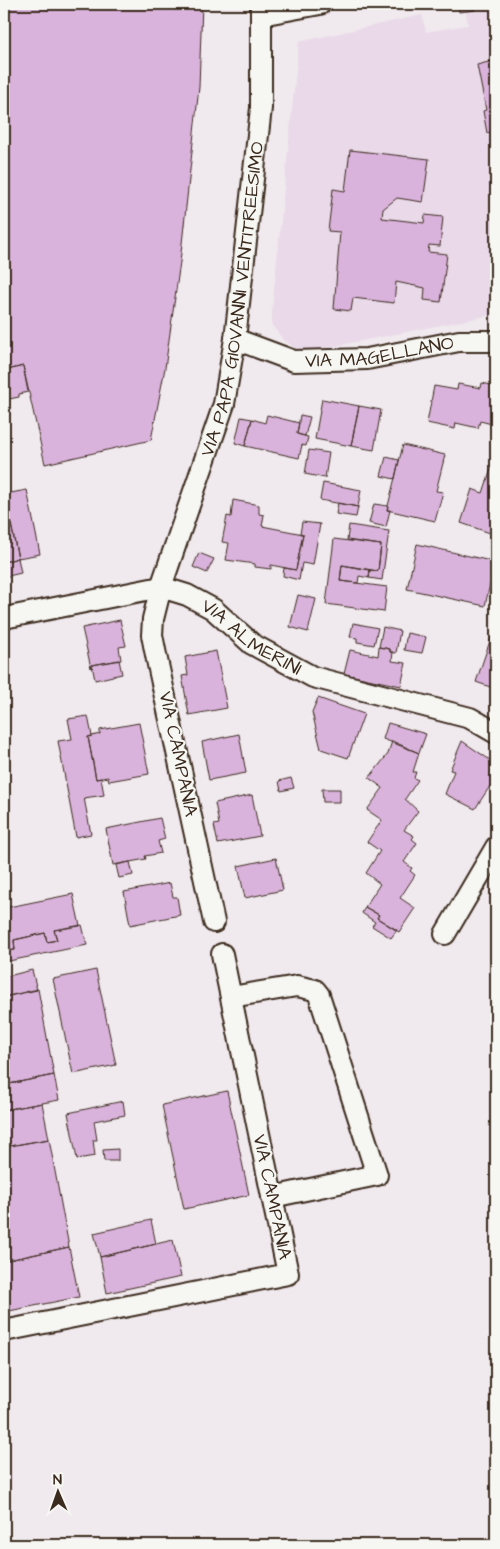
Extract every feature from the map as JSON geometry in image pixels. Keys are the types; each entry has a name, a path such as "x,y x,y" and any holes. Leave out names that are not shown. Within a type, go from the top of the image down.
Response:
{"street":[{"path":"261,9 320,4"},
{"name":"VIA PAPA GIOVANNI VENTITREESIMO","path":"160,587 224,404 235,339 262,108 261,9"},
{"name":"VIA MAGELLANO","path":"235,339 294,361 367,359 458,341 496,341"},
{"name":"VIA ALMERINI","path":"4,618 160,587 187,595 213,609 252,644 313,676 470,718 496,733"},
{"name":"VIA CAMPANIA","path":"160,587 153,619 152,635 214,922"},
{"path":"445,934 496,847"},
{"name":"VIA CAMPANIA","path":"4,1331 288,1274 222,954"},
{"path":"231,997 297,986 315,990 319,995 377,1175 272,1197"}],"shaded area":[{"path":"496,4 496,314 310,351 297,350 282,338 272,325 272,310 299,42 422,15 426,32 468,25 465,6"}],"building":[{"path":"4,4 202,4 199,87 180,262 165,368 151,440 45,464 23,366 4,371"},
{"path":"458,4 474,4 475,10 459,12"},
{"path":"496,60 496,131 487,133 483,111 486,110 477,65"},
{"path":"350,150 429,159 423,202 397,198 383,209 382,218 424,223 425,215 443,217 440,246 429,245 428,252 447,254 441,302 424,300 425,288 396,282 394,303 353,298 351,311 334,309 340,232 328,231 333,189 345,191"},
{"path":"23,366 28,392 19,394 19,397 4,400 4,371"},
{"path":"482,383 496,386 496,425 480,421 478,428 456,423 455,429 427,423 434,386 457,390 458,384 481,388"},
{"path":"322,399 359,406 351,446 315,439"},
{"path":"359,406 381,410 374,450 351,446"},
{"path":"267,415 299,423 297,434 308,437 306,446 302,445 299,458 245,446 252,419 265,423"},
{"path":"300,415 310,417 305,436 297,434"},
{"path":"241,417 252,419 245,446 235,443"},
{"path":"403,445 445,455 436,491 443,492 435,521 387,510"},
{"path":"309,450 329,453 325,478 305,474"},
{"path":"496,454 496,535 461,523 472,489 483,493"},
{"path":"386,457 399,460 395,479 381,476"},
{"path":"323,483 361,490 358,507 320,500"},
{"path":"27,490 40,554 18,558 5,494"},
{"path":"4,491 18,558 4,562"},
{"path":"233,500 259,505 259,514 264,515 262,526 303,534 296,570 271,565 271,569 255,567 255,564 226,560 229,543 222,542 227,516 231,517"},
{"path":"338,503 358,507 356,517 336,514"},
{"path":"374,504 388,506 387,510 390,510 386,527 369,523"},
{"path":"302,522 320,524 313,565 302,563 299,580 283,576 284,568 296,570 303,534 300,534"},
{"path":"349,525 389,531 382,580 369,578 370,570 378,571 381,545 347,540"},
{"path":"493,534 496,535 496,550 489,548"},
{"path":"334,539 381,545 378,571 342,565 340,581 387,587 384,612 326,604"},
{"path":"417,544 495,562 485,606 407,589"},
{"path":"199,553 214,559 207,573 193,567"},
{"path":"18,558 21,573 4,577 4,562"},
{"path":"342,565 370,570 369,578 359,576 358,583 340,581"},
{"path":"298,595 316,599 308,632 290,627"},
{"path":"120,620 126,646 119,647 121,660 92,665 91,668 82,628"},
{"path":"353,623 378,628 374,645 357,642 357,638 350,637"},
{"path":"383,627 400,631 396,653 390,652 390,649 379,647"},
{"path":"407,633 426,637 422,653 404,650"},
{"path":"496,636 496,689 476,682 491,638 495,639"},
{"path":"379,647 390,649 390,652 393,652 392,661 406,663 401,686 344,674 350,650 378,656"},
{"path":"216,651 227,708 189,715 182,676 188,675 185,657"},
{"path":"119,660 122,674 95,680 92,665"},
{"path":"318,698 364,714 348,758 321,749 312,712"},
{"path":"88,716 92,736 88,737 96,779 101,778 104,795 84,798 91,834 76,837 58,741 72,739 68,719"},
{"path":"139,723 149,774 109,781 108,777 96,779 88,737 100,734 100,730"},
{"path":"388,723 426,734 419,753 383,739"},
{"path":"239,734 246,773 209,780 202,742"},
{"path":"392,741 419,753 413,772 416,772 414,778 418,780 405,799 418,811 404,830 414,836 412,839 417,843 404,862 412,868 410,871 415,875 400,898 415,908 399,932 377,918 379,915 365,907 380,884 366,873 380,851 367,842 382,820 367,810 383,788 369,778 388,754"},
{"path":"462,741 496,764 496,777 475,809 445,794 454,771 450,770"},
{"path":"291,778 294,788 281,791 279,781"},
{"path":"322,789 340,789 340,802 323,802"},
{"path":"252,795 260,836 218,844 214,825 219,824 215,803"},
{"path":"160,818 165,839 158,841 161,853 145,856 146,859 113,865 106,829"},
{"path":"276,858 283,890 245,898 238,866"},
{"path":"130,862 133,875 119,878 116,865"},
{"path":"170,883 173,897 177,897 180,915 130,925 124,892"},
{"path":"73,894 80,926 54,930 57,940 47,942 45,933 14,940 15,950 5,951 4,908"},
{"path":"365,907 379,915 377,918 397,930 391,938 372,926 375,922 362,913"},
{"path":"82,925 87,945 4,962 4,944 5,951 15,950 14,940 45,933 47,942 57,940 54,930"},
{"path":"32,970 37,990 4,997 4,977"},
{"path":"96,970 116,1065 73,1074 53,979"},
{"path":"38,989 54,1075 4,1085 4,997"},
{"path":"54,1075 59,1100 4,1110 4,1085"},
{"path":"227,1091 249,1195 184,1209 162,1105"},
{"path":"123,1101 125,1115 94,1121 97,1140 93,1140 95,1156 77,1159 68,1113"},
{"path":"42,1103 49,1139 4,1147 4,1110"},
{"path":"49,1139 69,1247 4,1261 4,1147"},
{"path":"118,1149 118,1161 104,1161 103,1150"},
{"path":"151,1220 156,1244 100,1257 94,1233"},
{"path":"173,1240 181,1277 107,1293 100,1257"},
{"path":"69,1247 79,1297 4,1312 4,1283 6,1283 4,1261"}]}
